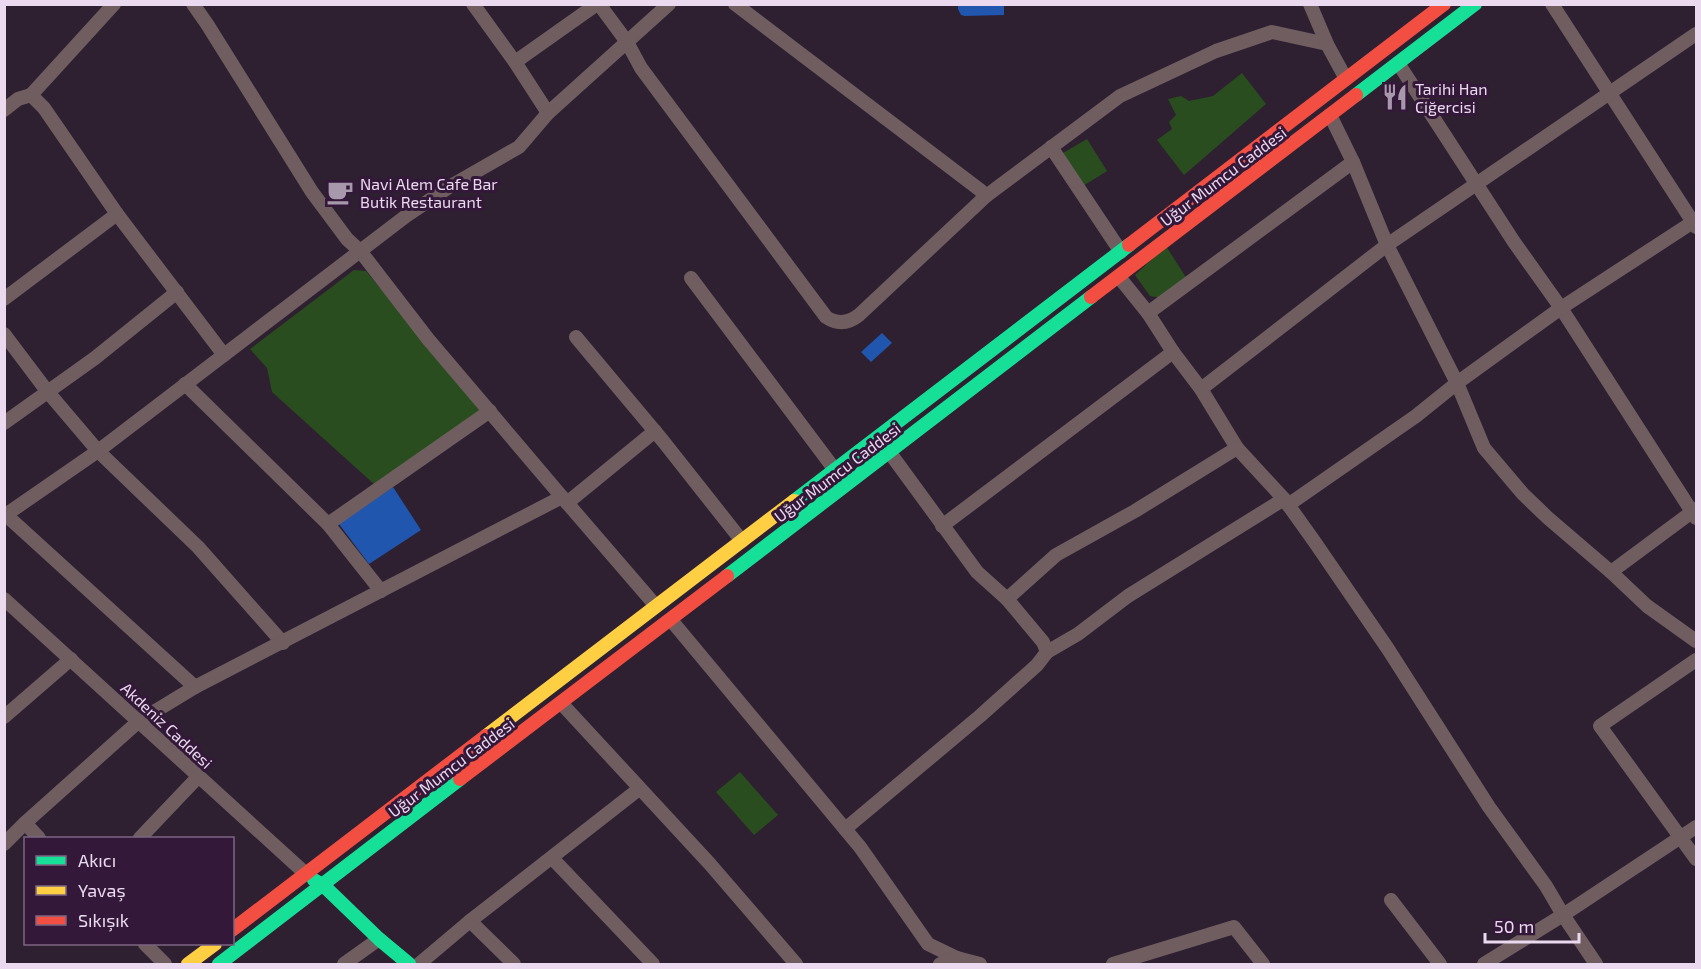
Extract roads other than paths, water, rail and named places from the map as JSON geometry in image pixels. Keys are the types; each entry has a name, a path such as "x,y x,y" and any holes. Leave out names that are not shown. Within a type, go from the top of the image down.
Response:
{"street":[{"path":"4,110 18,99 31,95 114,4"},
{"path":"193,4 312,192 347,239 361,252 428,339 656,606"},
{"path":"473,4 548,113"},
{"path":"515,62 598,4 627,42 641,68 826,317 842,323 854,319 986,196 1120,96 1216,51 1272,32 1327,44"},
{"path":"195,687 5,516 98,451 406,216 449,187 519,147 548,113 669,4"},
{"path":"735,4 986,196"},
{"path":"1311,4 1327,44 1346,79 1358,94"},
{"name":"Uğur Mumcu Caddesi","path":"234,928 1444,4"},
{"name":"Uğur Mumcu Caddesi","path":"219,964 1475,4"},
{"path":"845,829 980,716 1037,665 1047,652 1078,634 1128,596 1286,502 1416,416 1457,383 1561,308 1696,223 1552,4"},
{"path":"1201,388 1387,245 1696,34"},
{"path":"1398,63 1695,513 1611,572"},
{"path":"31,95 44,108 117,214 224,355"},
{"path":"1320,100 1353,162 1387,245 1457,383 1484,448 1523,494 1647,606 1696,641"},
{"path":"1051,147 1121,252"},
{"path":"1148,313 1353,162"},
{"path":"4,299 117,214"},
{"path":"1119,277 1148,313 1173,352 1201,388 1237,448 1286,502 1388,649 1489,807 1546,886 1596,964"},
{"path":"691,278 835,470"},
{"path":"4,423 95,358 177,292"},
{"path":"4,334 47,391 98,451 198,547 283,643"},
{"path":"576,337 655,431 742,541"},
{"path":"942,526 1173,352"},
{"path":"185,384 328,524 381,591"},
{"path":"328,524 490,411"},
{"path":"4,844 139,721 195,687 564,500 655,431"},
{"path":"1007,598 1056,555 1135,511 1237,448"},
{"path":"890,453 977,573 1007,598 1042,642 1047,652"},
{"name":"Akdeniz Caddesi","path":"7,606 71,659 306,874"},
{"path":"671,620 860,847 928,944 957,958 980,964"},
{"path":"4,717 71,659"},
{"path":"1696,660 1600,726 1696,859"},
{"path":"562,704 709,863 796,964"},
{"path":"141,837 198,777"},
{"path":"419,964 639,789"},
{"path":"25,823 38,837"},
{"path":"1484,964 1696,827"},
{"path":"552,858 653,964"},
{"path":"306,874 323,885 379,939 409,964"},
{"path":"1391,900 1440,964"},
{"path":"471,921 514,964"},
{"path":"1113,964 1234,927 1263,964"},
{"path":"344,964 379,939"},
{"path":"146,945 165,964"},
{"path":"188,964 214,945"},
{"path":"940,964 957,958"}],"water":[{"path":"958,5 1004,5 1004,15 965,16 961,15"},
{"path":"882,333 892,343 871,362 861,352"},
{"path":"393,487 421,530 369,564 339,524"}],"place":[{"name":"Tarihi Han Ciğercisi","path":"1395,97"},
{"name":"Navi Alem Cafe Bar Butik Restaurant","path":"340,192"}]}
